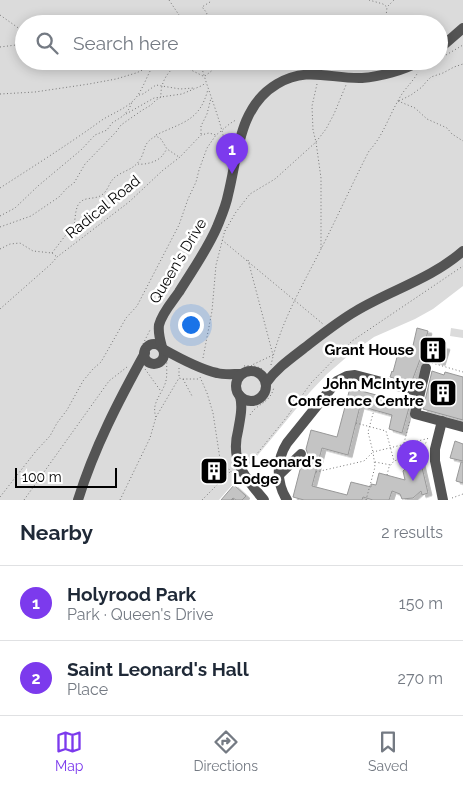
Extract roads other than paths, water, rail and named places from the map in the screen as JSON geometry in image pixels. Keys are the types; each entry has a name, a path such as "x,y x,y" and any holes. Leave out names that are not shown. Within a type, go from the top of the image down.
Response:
{"street":[{"path":"448,45 463,28"},
{"name":"Queen's Drive","path":"167,353 159,331 161,320 194,270 222,214 228,196 239,139 247,118 257,101 275,84 312,70"},
{"name":"Queen's Drive","path":"325,70 349,77 362,78 397,70"},
{"path":"264,500 235,468 235,447 241,419 248,406 264,395 269,374 329,329 357,311 435,272 463,251"},
{"path":"78,500 99,444 139,365 146,358 145,352 147,347 152,344 157,344 167,353 224,376 247,401 256,400"},
{"path":"139,365 157,363 167,353"},
{"path":"426,368 415,414 463,427"},
{"path":"219,374 240,374 252,370 269,374"},
{"path":"240,374 237,379 242,406 241,419"},
{"path":"287,500 280,486 279,474 283,448 337,381 347,376 355,376 420,392"},
{"path":"442,421 435,449 435,461 446,499"},
{"path":"279,474 301,454"}],"place":[{"name":"Holyrood Park","path":"232,174"},
{"name":"Grant House","path":"433,350"},
{"name":"John McIntyre Conference Centre","path":"443,393"},
{"name":"St Leonard's Lodge","path":"214,471"},
{"name":"Saint Leonard's Hall","path":"413,481"}]}
